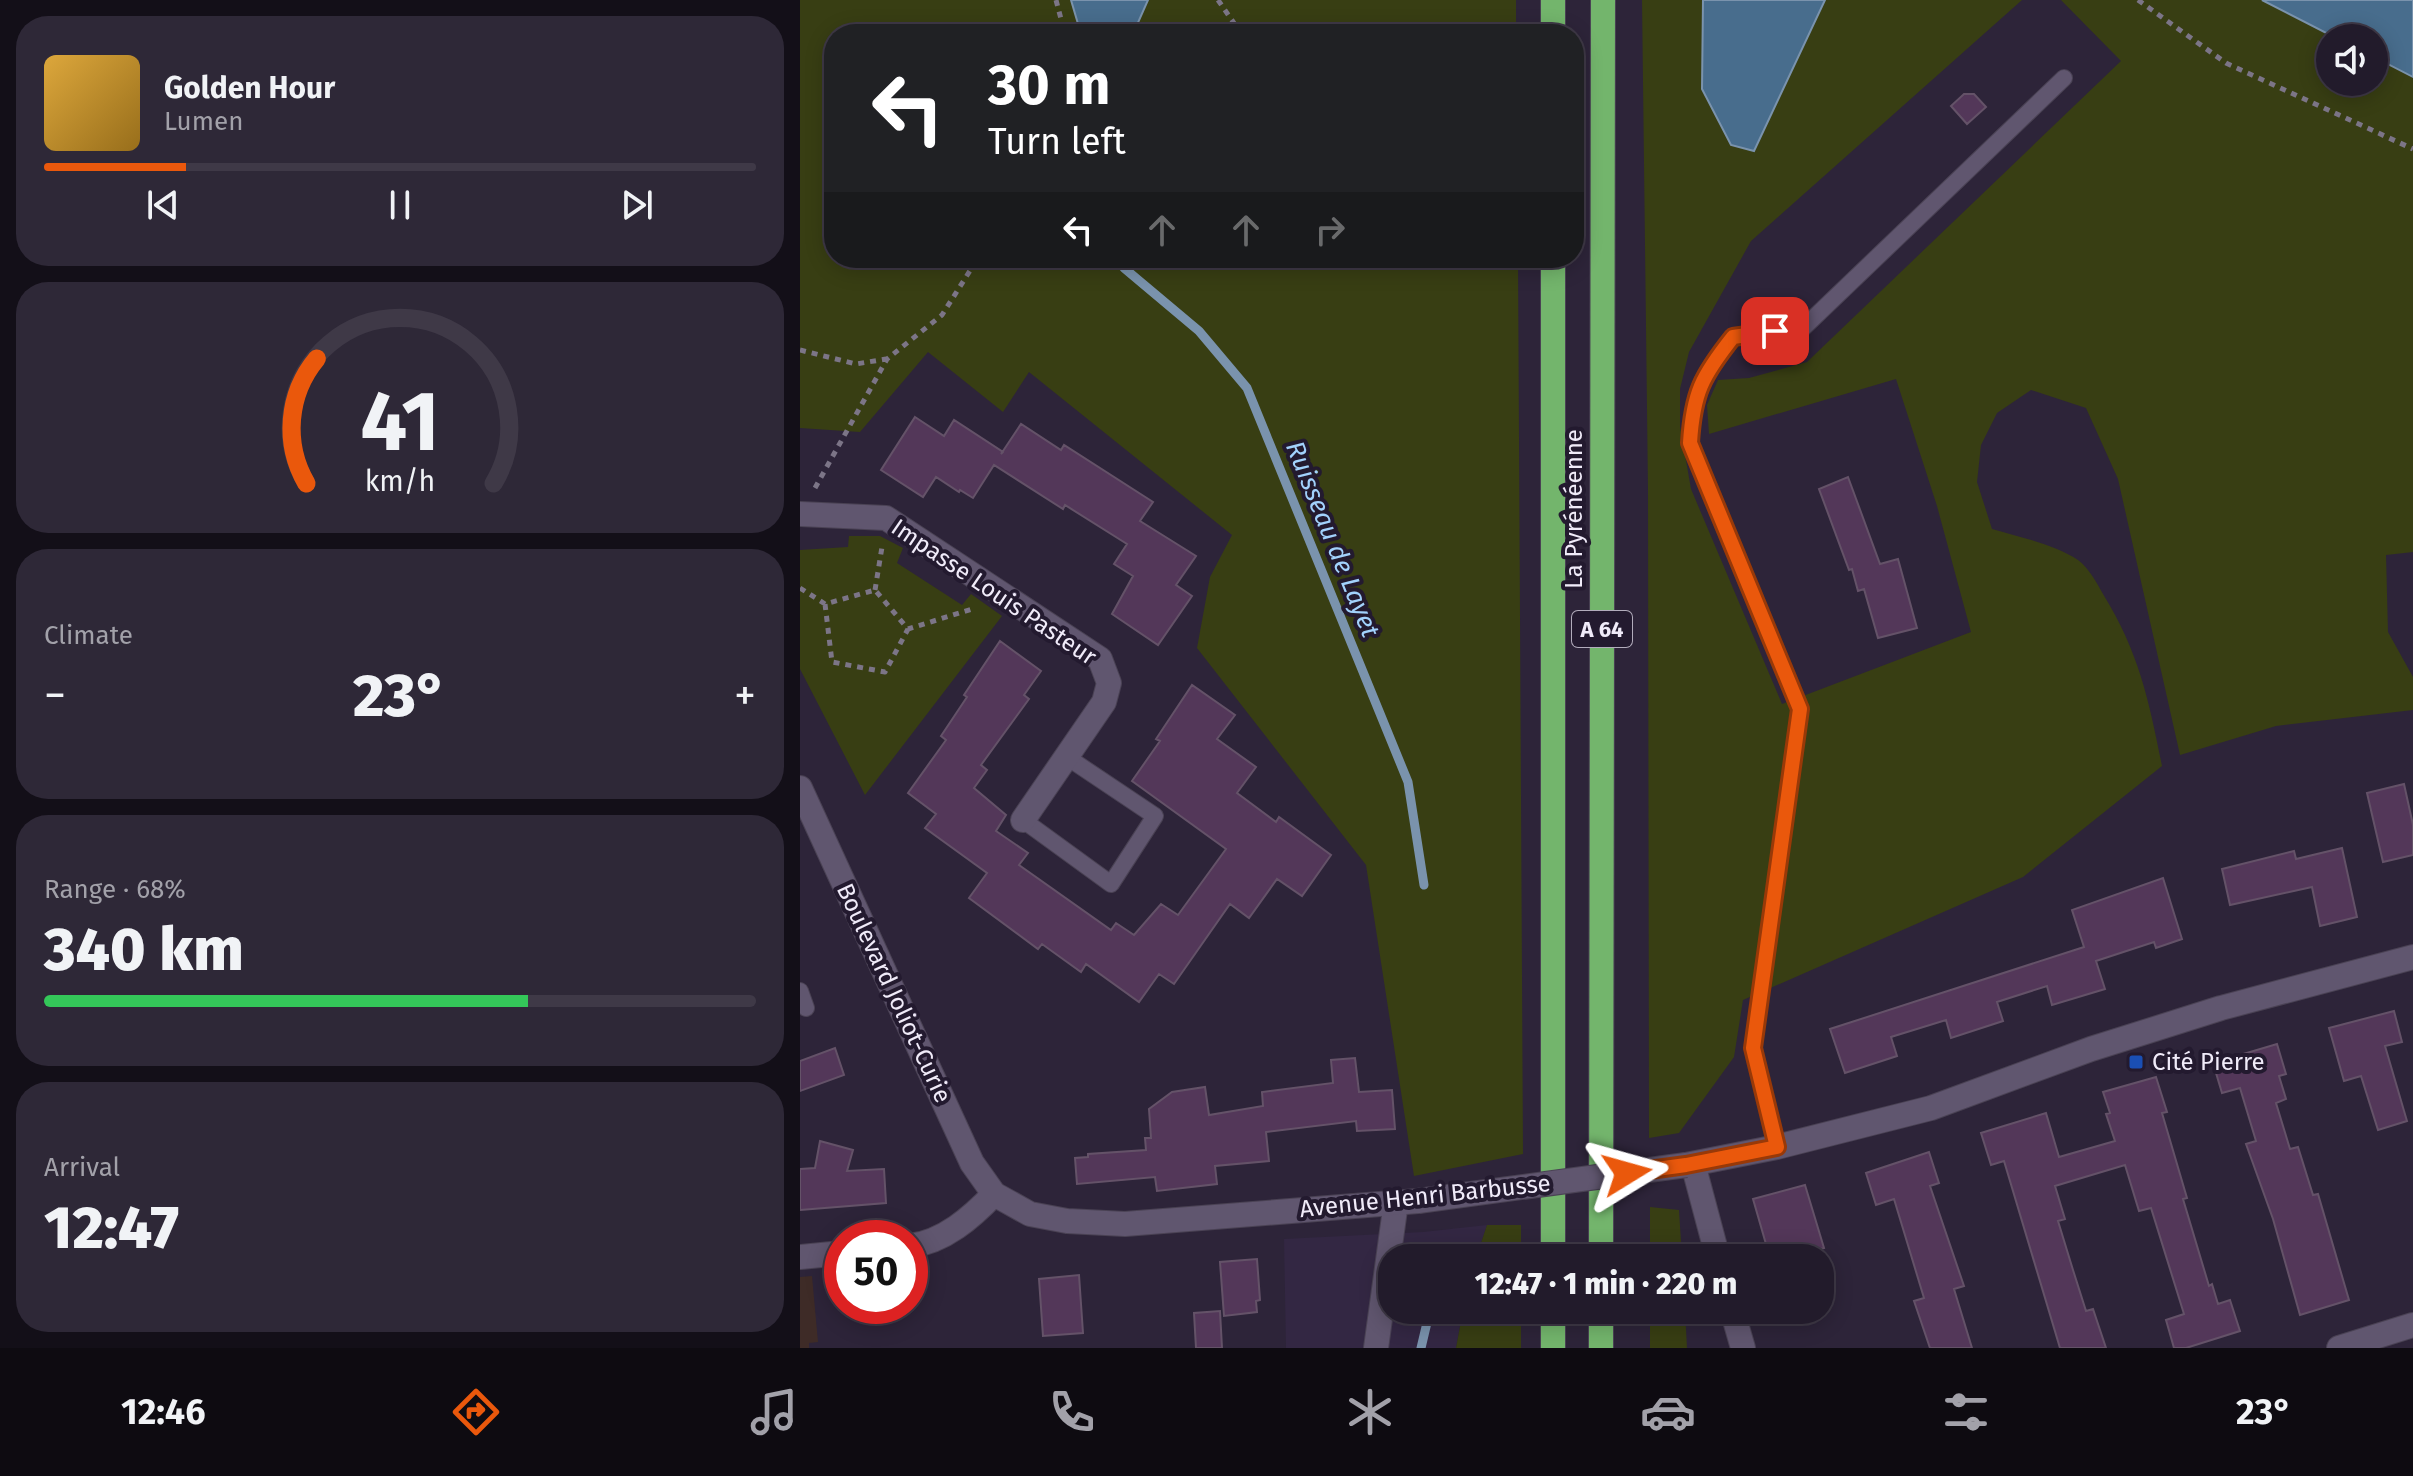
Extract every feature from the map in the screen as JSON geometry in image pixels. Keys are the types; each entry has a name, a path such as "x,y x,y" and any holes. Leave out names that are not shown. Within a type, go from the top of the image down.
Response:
{"highway":[{"path":"1553,0 1553,24"},
{"name":"La Pyrénéenne","path":"1601,1244 1603,0"},
{"name":"La Pyrénéenne","path":"1553,268 1553,1244"},
{"path":"1553,1324 1553,1348"},
{"path":"1601,1324 1601,1348"}],"main road":[{"name":"Impasse Louis Pasteur","path":"801,514 886,518 1100,659 1109,683 1104,702 1023,820"},
{"name":"Boulevard Joliot-Curie","path":"800,788 972,1163 994,1194"},
{"name":"Avenue Henri Barbusse","path":"994,1194 1030,1214 1067,1221 1125,1224 1407,1201 1690,1164 1777,1147 1931,1108 2091,1049 2221,1008 2413,957"},
{"path":"1690,1164 1714,1244"},
{"path":"928,1242 971,1218 994,1194"},
{"path":"1376,1348 1407,1201"},
{"path":"800,1257 824,1255"},
{"path":"1736,1324 1743,1348"},
{"path":"2339,1348 2413,1325"}],"lane":[{"path":"1777,1147 1753,1048 1800,709 1690,443 1692,408 1705,372 1733,337 1801,330 2064,78"},
{"path":"1023,820 1111,884 1155,816 1067,757"},
{"path":"800,991 806,1008"}],"path":[{"path":"1056,0 1062,24"},
{"path":"1218,0 1235,24"},
{"path":"2138,0 2226,63 2413,149"},
{"path":"801,514 887,359 942,315 972,268"},
{"path":"800,350 856,364 887,359"},
{"path":"886,518 875,590 908,629"},
{"path":"800,588 825,604 875,590"},
{"path":"825,604 832,662 885,672 908,629 1008,598"}],"shaded area":[{"path":"1487,1225 1481,1244 1378,1244 1378,1324 1460,1324 1456,1348 1286,1348 1284,1239 1423,1232"},
{"path":"812,1276 818,1342 809,1343 809,1348 800,1348 800,1277"}],"green space":[{"path":"800,0 1071,0 1078,24 824,24 824,268 1518,268 1523,1154 1414,1176 1366,865 1197,648 1210,577 1232,535 1029,372 1003,412 928,352 860,432 800,428"},
{"path":"1148,0 1516,0 1516,24 1137,24"},
{"path":"1642,0 2022,0 1751,241 1689,352 1680,389 1680,426 1691,489 1782,704 1971,632 1937,506 1896,379 1709,434 1707,405 1718,380 1749,378 1807,362 2121,61 2061,0 2262,0 2316,28 2316,96 2388,96 2388,64 2413,77 2413,552 2386,555 2388,632 2413,677 2413,710 2276,726 2180,755 2118,479 2086,408 2031,390 1997,413 1981,445 1977,482 1992,529 2058,550 2078,560 2092,576 2126,636 2134,657 2162,766 2023,877 1743,1000 1734,1057 1679,1133 1649,1138 1648,490"},
{"path":"849,536 880,536 903,548 897,563 962,605 971,594 1002,616 865,795 800,669 800,550 848,547"},
{"path":"1650,1207 1679,1210 1681,1244 1650,1244"},
{"path":"1487,1225 1521,1225 1521,1244 1481,1244"},
{"path":"1460,1324 1521,1324 1521,1348 1456,1348"},
{"path":"1650,1324 1686,1324 1687,1348 1650,1348"}],"water":[{"path":"1071,0 1148,0 1137,24 1078,24"},
{"path":"1703,0 1825,0 1754,151 1731,145 1702,89"},
{"path":"2262,0 2413,0 2413,77 2388,64 2388,24 2316,24 2316,28"}],"building":[{"path":"1964,94 1974,94 1986,107 1967,124 1951,106"},
{"path":"915,417 944,436 954,420 1003,452 1021,424 1061,450 1064,445 1153,502 1140,521 1196,556 1176,585 1192,596 1158,645 1112,614 1133,576 1114,564 1127,544 1065,505 1063,509 994,465 973,498 936,477 923,497 881,470"},
{"path":"1848,477 1880,564 1898,559 1917,628 1878,638 1864,589 1858,591 1819,489"},
{"path":"1000,641 1041,671 1024,695 1029,699 981,765 987,770 974,788 1006,815 996,831 1028,853 1019,865 1111,930 1116,923 1134,935 1161,904 1178,915 1226,849 1132,781 1160,741 1156,739 1192,685 1235,715 1217,739 1256,767 1237,793 1276,822 1279,817 1331,855 1302,896 1277,879 1249,918 1230,904 1174,984 1159,974 1139,1002 1086,964 1081,972 1042,944 1038,949 969,898 987,873 925,828 936,814 908,793 946,740 941,736"},
{"path":"2404,784 2413,825 2413,855 2383,862 2367,793"},
{"path":"2342,848 2357,917 2320,926 2312,887 2230,905 2222,869 2294,851 2296,859"},
{"path":"2163,878 2182,939 2156,948 2154,942 2096,961 2105,989 2052,1005 2047,986 1997,1002 2003,1021 1951,1038 1946,1020 1891,1037 1897,1056 1845,1073 1830,1029 2084,947 2072,910"},
{"path":"2394,1011 2402,1042 2385,1046 2407,1121 2378,1130 2361,1076 2344,1081 2329,1028"},
{"path":"2277,1044 2286,1074 2279,1076 2286,1099 2276,1103 2290,1149 2298,1147 2313,1195 2318,1194 2349,1300 2300,1315 2273,1219 2246,1144 2256,1141 2240,1088 2222,1093 2213,1063"},
{"path":"835,1048 844,1075 800,1091 800,1061"},
{"path":"1355,1058 1359,1092 1392,1090 1395,1129 1357,1131 1356,1121 1266,1132 1269,1161 1215,1166 1217,1184 1157,1191 1155,1177 1077,1184 1075,1158 1088,1157 1088,1154 1146,1150 1145,1138 1151,1138 1149,1109 1172,1092 1205,1087 1209,1115 1263,1106 1262,1092 1333,1083 1331,1060"},
{"path":"2156,1077 2167,1112 2162,1113 2187,1198 2183,1199 2209,1286 2212,1284 2218,1304 2230,1300 2240,1331 2186,1348 2174,1348 2166,1320 2184,1314 2151,1208 2139,1211 2125,1165 2055,1186 2065,1219 2058,1221 2073,1270 2086,1311 2093,1309 2106,1348 2060,1348 2004,1161 1991,1165 1981,1133 2046,1113 2059,1157 2115,1141 2103,1092"},
{"path":"820,1141 853,1150 847,1171 884,1169 886,1203 800,1210 800,1169 815,1168"},
{"path":"1929,1152 1939,1183 1930,1186 1964,1286 1954,1289 1972,1348 1930,1348 1914,1301 1924,1298 1894,1199 1876,1205 1866,1173"},
{"path":"1805,1185 1823,1244 1766,1244 1753,1199"},
{"path":"1257,1259 1260,1300 1256,1301 1257,1312 1224,1316 1220,1262"},
{"path":"1079,1275 1083,1333 1043,1336 1039,1279"},
{"path":"1220,1311 1222,1348 1196,1348 1194,1313"}],"waterway":[{"name":"Ruisseau de Layet","path":"1124,268 1199,331 1247,388 1408,782 1424,885"},
{"name":"Ruisseau de Layet","path":"1421,1348 1427,1324"}],"place":[{"name":"Cité Pierre","path":"2136,1062"}],"route":[{"path":"1627,1173 1777,1147 1753,1048 1800,709 1690,443 1692,408 1705,372 1733,337 1775,331"}]}
